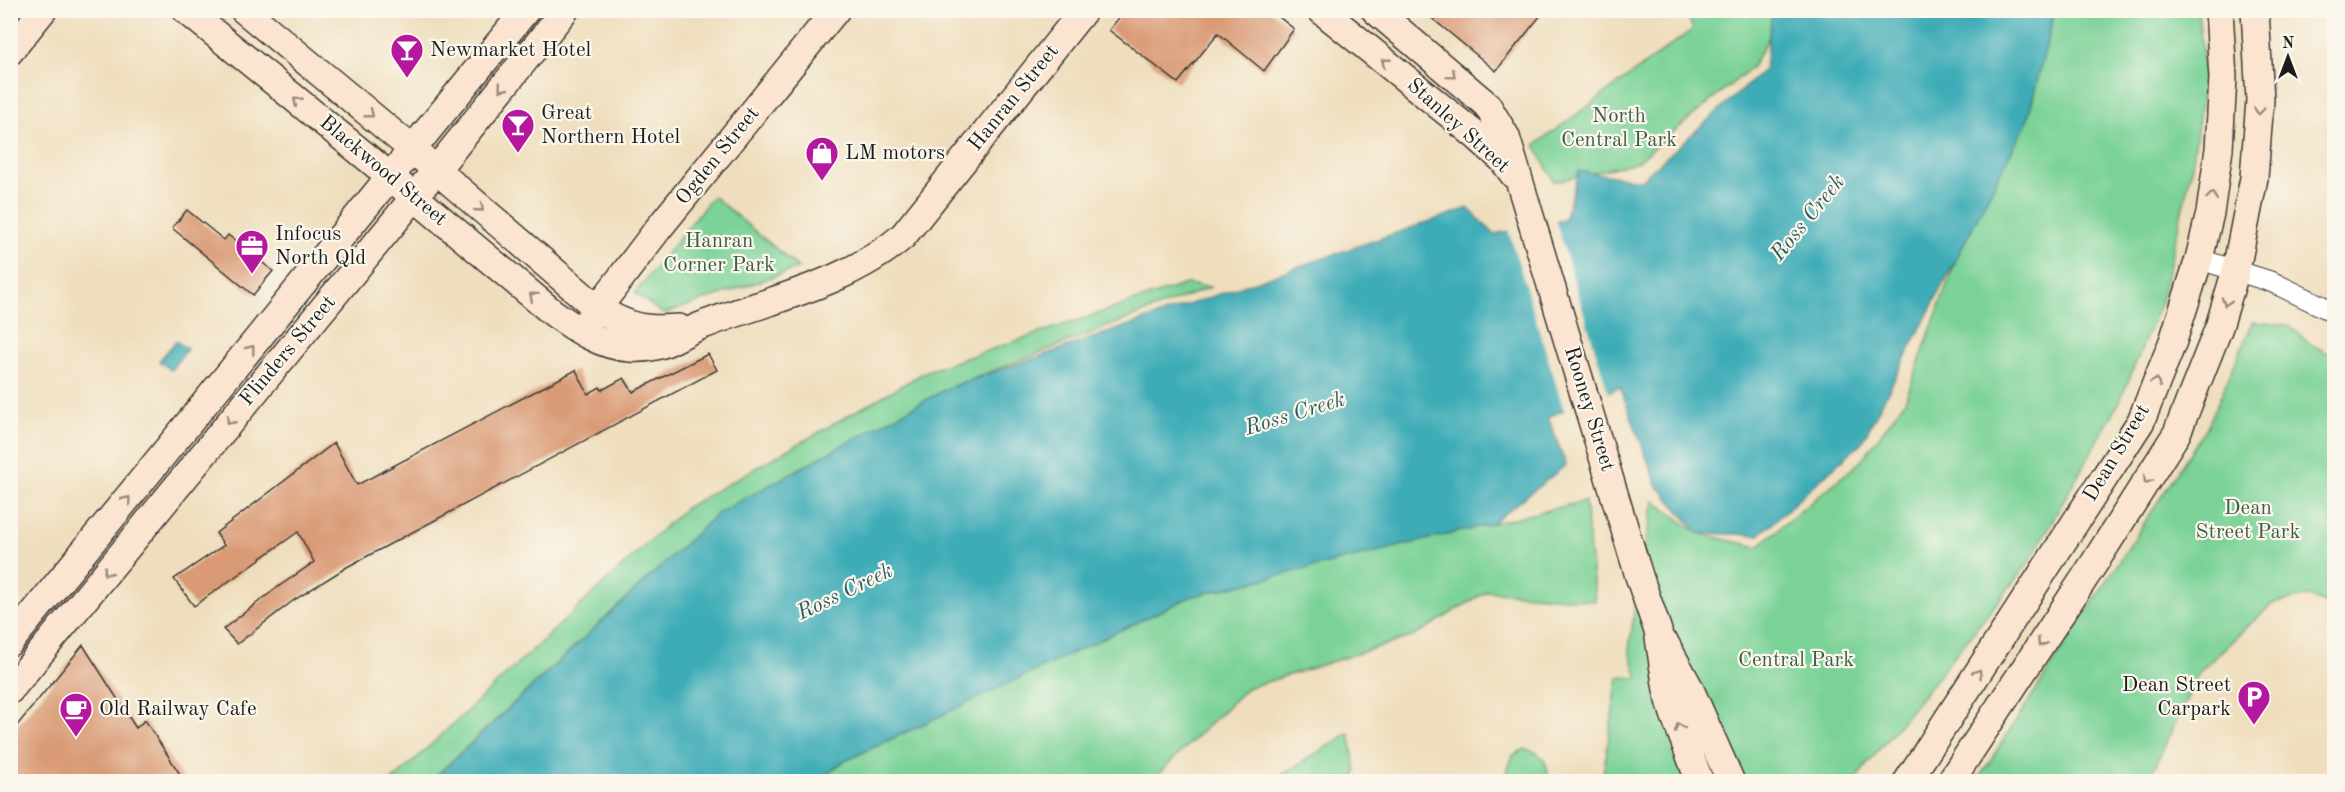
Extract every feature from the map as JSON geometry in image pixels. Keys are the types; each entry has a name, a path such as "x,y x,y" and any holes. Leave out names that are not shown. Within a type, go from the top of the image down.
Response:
{"main road":[{"path":"10,51 43,10"},
{"name":"Blackwood Street","path":"186,10 552,312 580,331"},
{"name":"Blackwood Street","path":"244,10 598,309"},
{"name":"Flinders Street","path":"10,642 526,10"},
{"name":"Flinders Street","path":"10,690 415,198 565,10"},
{"name":"Ogden Street","path":"580,331 658,229 836,10"},
{"name":"Hanran Street","path":"580,331 608,344 630,348 662,346 701,326 807,289 883,254 903,236 1084,10"},
{"name":"Stanley Street","path":"1321,10 1502,159 1520,186"},
{"name":"Stanley Street","path":"1375,10 1474,93 1491,111 1506,136 1520,186"},
{"name":"Dean Street","path":"1907,782 2141,421 2177,332 2210,213 2219,150 2223,78 2219,10"},
{"name":"Dean Street","path":"1951,780 2177,433 2219,327 2236,270 2254,178 2260,100 2255,10"},
{"path":"1452,117 1470,117 1475,113 1474,93"},
{"name":"Rooney Street","path":"1520,186 1639,576 1658,631 1689,687 1730,778"},
{"name":"Hanran Street","path":"598,309 621,322 654,330 701,326"},
{"name":"Rooney Street","path":"1658,631 1667,690 1688,754 1700,782"},
{"path":"1897,782 1946,722"}],"street":[{"path":"2199,259 2272,282 2334,312"}],"green space":[{"name":"North Central Park","path":"1685,11 1783,11 1752,67 1637,162 1554,182 1535,145 1693,29"},
{"name":"Central Park","path":"2055,11 2198,11 2205,78 2191,172 2161,302 2119,403 2028,564 1854,781 1602,782 1618,677 1638,678 1629,650 1639,576 1654,501 1698,533 1757,547 1861,461 1905,401 1957,257 2027,121"},
{"name":"Hanran Corner Park","path":"713,196 799,268 663,314 635,293"},
{"path":"1186,284 1211,287 948,388 718,513 430,781 391,782 685,508 927,371"},
{"name":"Dean Street Park","path":"2253,322 2288,325 2312,345 2334,356 2334,607 2309,596 2272,604 2200,671 2148,781 1977,781 2208,425"},
{"path":"1585,501 1595,601 1487,591 1414,636 1247,688 1151,781 819,782 841,763 1190,597"},
{"path":"1349,733 1356,771 1353,781 1272,781"},
{"path":"1525,749 1536,753 1544,760 1548,781 1504,781 1513,755"}],"water":[{"name":"Ross Creek","path":"1772,11 2055,11 2027,121 1862,442 1759,535 1698,533 1657,485 1620,387 1548,417 1566,465 1491,524 1190,597 841,763 819,781 430,782 718,513 948,388 1468,208 1494,234 1564,220 1579,171 1641,180 1765,69"},
{"path":"176,341 187,349 171,370 159,361"}],"pier":[{"path":"1555,219 1609,395 1565,413 1508,229"}],"building":[{"path":"1125,10 1270,10 1294,29 1264,71 1218,33 1178,83 1109,30"},
{"path":"1422,10 1545,10 1496,71"},
{"path":"187,210 224,240 228,235 273,271 253,295 172,228"},
{"path":"708,354 717,370 347,567 294,600 237,644 223,629 314,562 298,532 194,606 174,579 224,545 216,533 334,443 357,485 576,370 588,394 600,387 602,390 624,378 633,392"},
{"path":"83,645 136,728 145,720 185,782 10,782 10,734"}],"place":[{"name":"Newmarket Hotel","path":"407,79"},
{"name":"Great Northern Hotel","path":"518,154"},
{"name":"LM motors","path":"822,182"},
{"name":"Infocus North Qld","path":"252,275"},
{"name":"Dean Street Carpark","path":"2254,726"},
{"name":"Old Railway Cafe","path":"76,738"}]}
